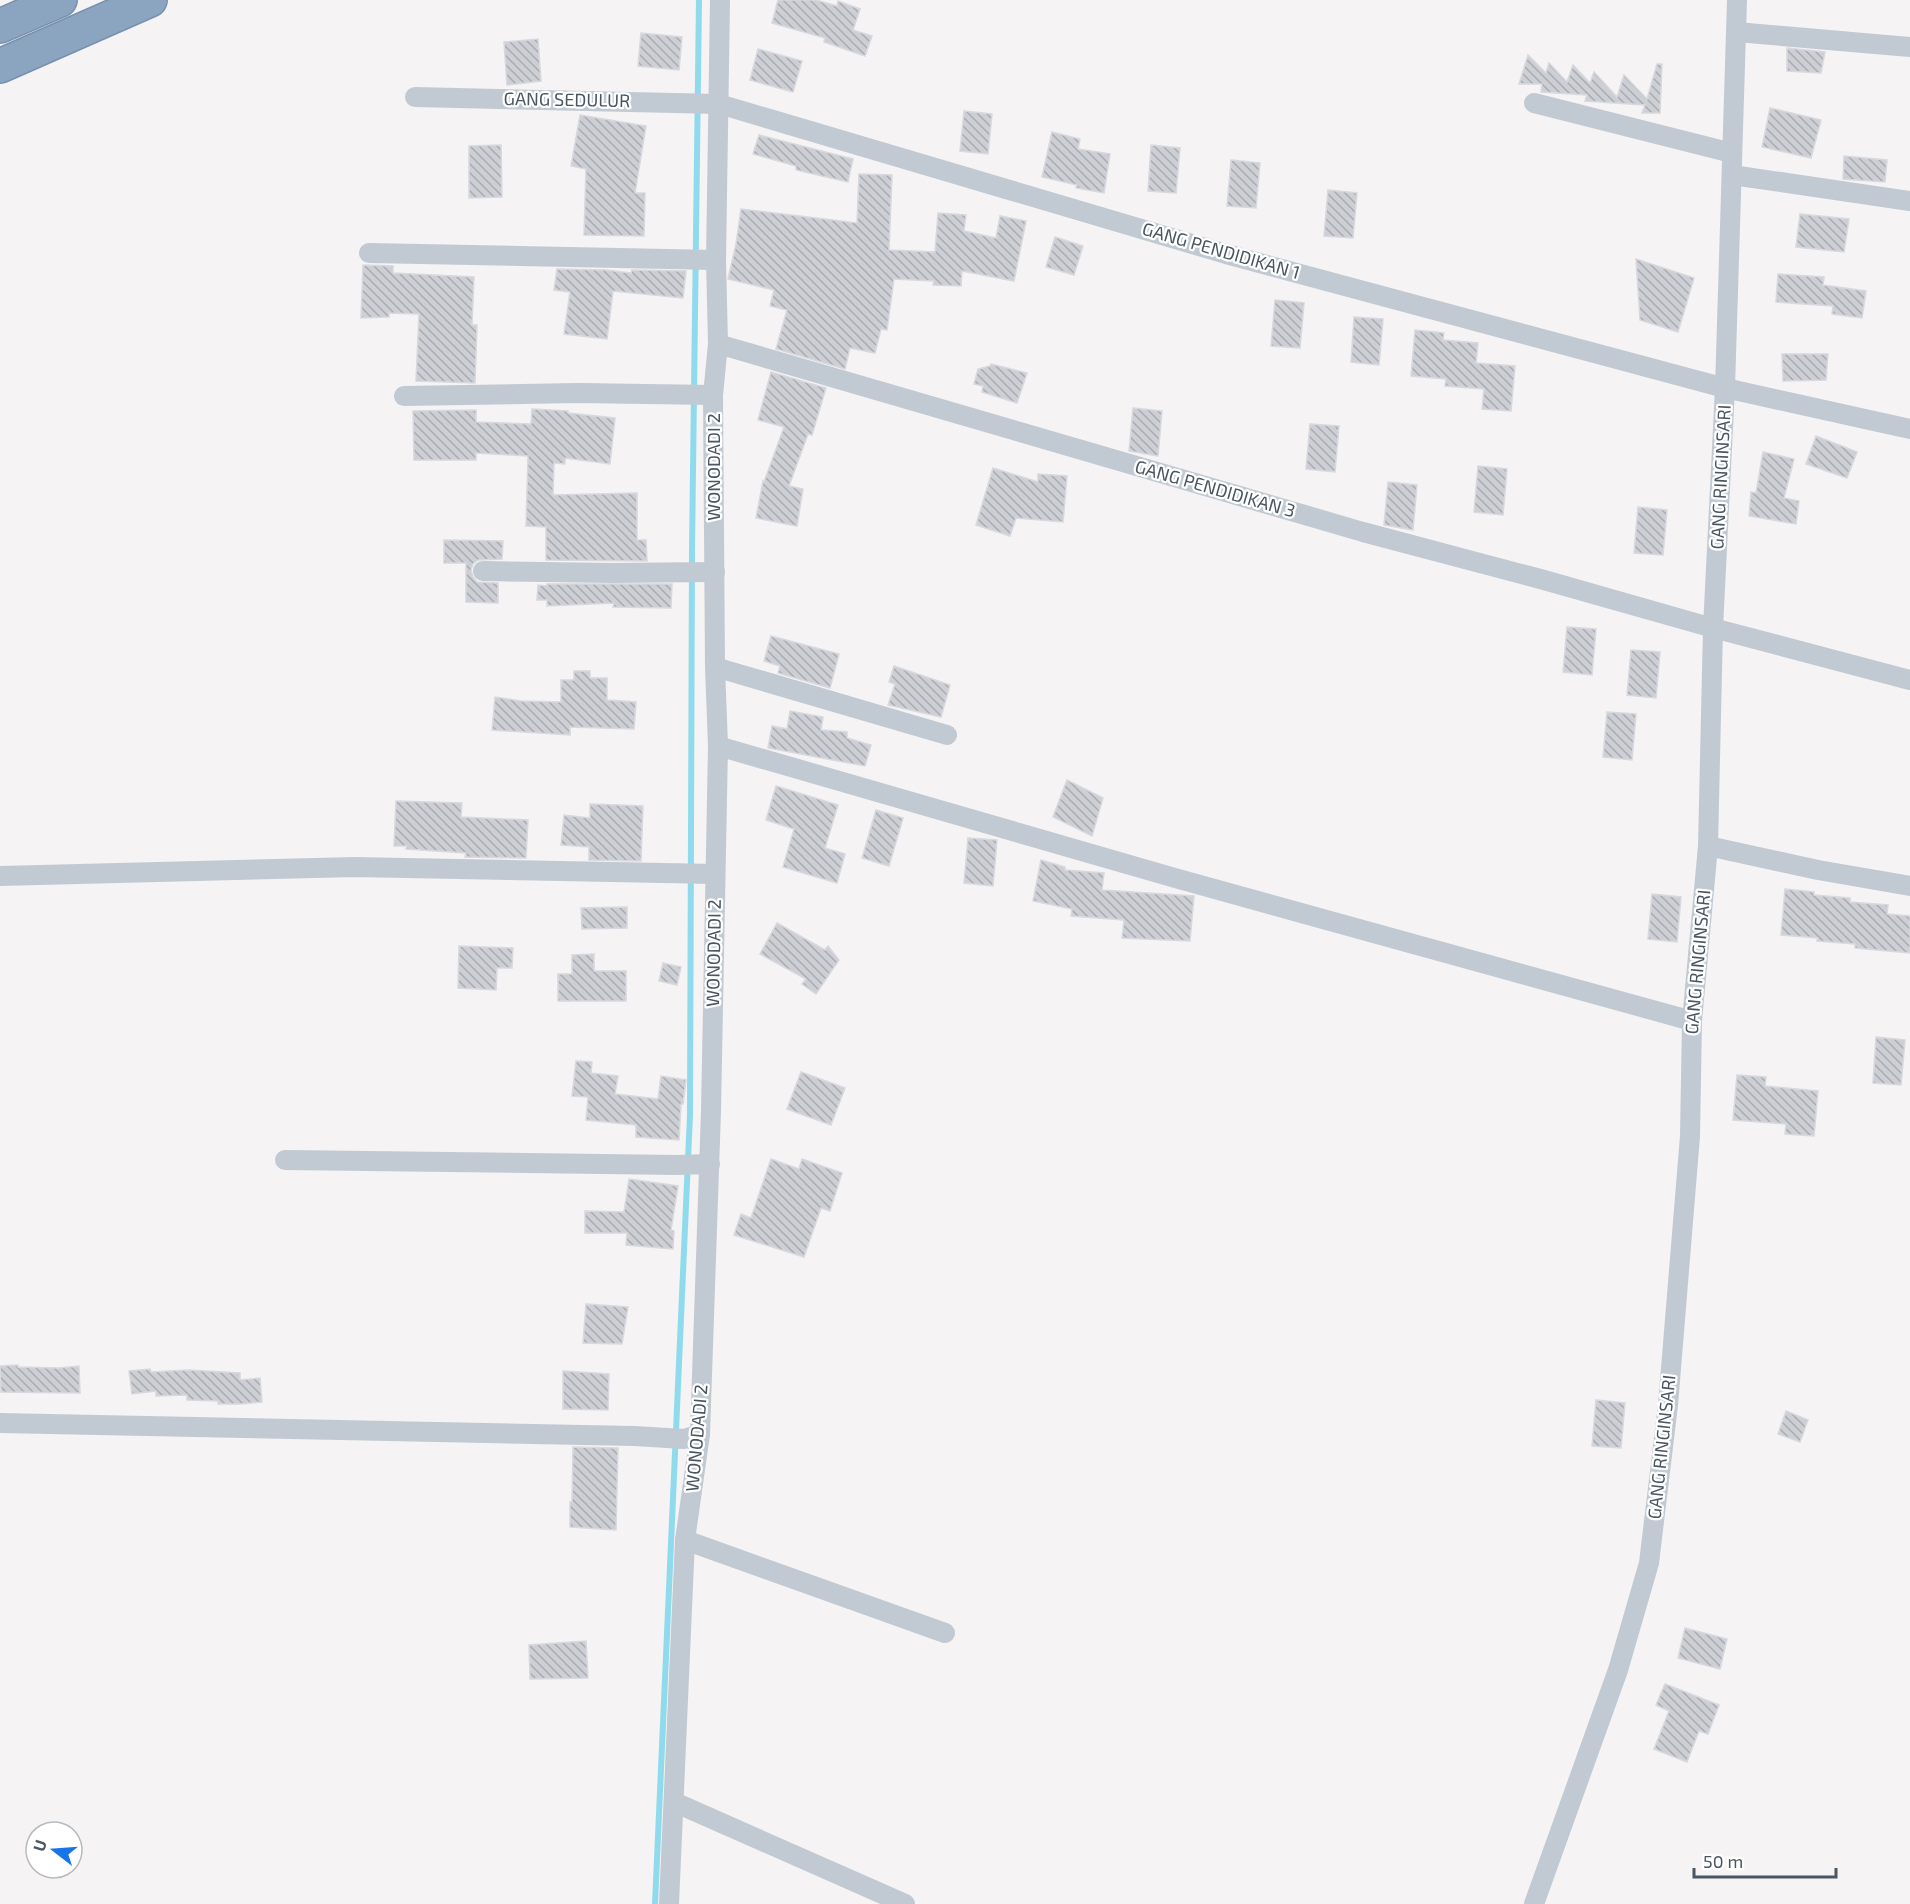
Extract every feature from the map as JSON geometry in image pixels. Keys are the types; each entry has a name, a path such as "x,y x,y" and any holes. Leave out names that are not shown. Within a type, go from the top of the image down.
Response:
{"highway":[{"path":"0,26 60,0"},
{"path":"0,66 150,0"}],"street":[{"name":"WONODADI 2","path":"669,1904 685,1540 707,1164 715,874 718,746 715,667 713,395 718,344 716,260 720,0"},
{"name":"GANG RINGINSARI","path":"1534,1904 1618,1670 1649,1563 1668,1405 1690,1136 1692,1020 1708,846 1713,628 1725,388 1737,0"},
{"path":"1736,32 1910,47"},
{"name":"GANG SEDULUR","path":"415,97 719,104"},
{"path":"1534,103 1732,153"},
{"name":"GANG PENDIDIKAN 1","path":"719,104 1226,254 1725,388 1910,429"},
{"path":"1732,176 1910,201"},
{"path":"369,253 716,260"},
{"name":"GANG PENDIDIKAN 3","path":"718,344 1363,532 1910,680"},
{"path":"404,396 579,393 713,395"},
{"path":"483,571 715,572"},
{"path":"715,667 947,735"},
{"path":"718,746 1164,875 1692,1020"},
{"path":"1708,846 1818,870 1910,886"},
{"path":"0,876 355,867 715,874"},
{"path":"285,1160 707,1164"},
{"path":"0,1423 692,1437"},
{"path":"685,1540 945,1633"},
{"path":"674,1802 904,1904"}],"building":[{"path":"778,0 816,0 837,6 838,1 860,9 853,30 872,36 865,56 824,42 825,38 772,23"},
{"path":"641,33 682,37 679,70 638,66"},
{"path":"538,39 541,81 507,85 504,42"},
{"path":"1787,48 1825,52 1821,73 1787,71"},
{"path":"758,49 802,61 793,92 750,80"},
{"path":"1528,55 1546,73 1549,63 1567,82 1573,65 1590,83 1594,72 1617,97 1624,75 1647,99 1657,64 1662,64 1660,113 1642,113 1645,105 1585,101 1587,95 1541,92 1542,84 1519,84"},
{"path":"1770,108 1821,120 1811,158 1762,147"},
{"path":"964,111 992,114 988,154 960,151"},
{"path":"580,115 646,126 635,193 645,193 644,236 584,235 586,169 571,166"},
{"path":"1052,132 1080,139 1078,149 1110,154 1104,193 1076,188 1077,185 1042,177"},
{"path":"759,135 853,159 848,182 796,170 796,166 753,154"},
{"path":"501,145 502,197 469,198 469,146"},
{"path":"1151,145 1180,148 1176,193 1148,191"},
{"path":"1844,156 1887,160 1885,182 1843,179"},
{"path":"1231,160 1260,163 1256,208 1227,206"},
{"path":"859,174 892,175 889,250 935,252 938,213 966,215 964,231 996,238 1000,216 1026,221 1014,281 962,271 961,286 933,285 934,281 894,279 887,330 881,329 875,353 850,348 845,369 776,349 787,310 770,306 774,290 728,279 741,209 857,223"},
{"path":"1328,190 1357,193 1353,238 1324,236"},
{"path":"1800,214 1849,219 1844,252 1796,247"},
{"path":"1055,237 1083,246 1074,275 1046,267"},
{"path":"1636,259 1694,278 1678,332 1640,320"},
{"path":"363,265 393,266 393,273 474,277 472,325 477,325 475,383 416,381 419,314 389,313 389,317 361,318"},
{"path":"557,269 631,273 632,270 686,271 683,298 613,291 607,339 564,334 570,292 554,290"},
{"path":"1778,274 1824,277 1823,285 1866,291 1862,318 1832,314 1833,306 1776,302"},
{"path":"1275,300 1304,303 1300,348 1271,346"},
{"path":"1354,317 1383,319 1379,365 1351,362"},
{"path":"1415,330 1444,333 1443,340 1478,343 1476,363 1515,366 1511,411 1482,409 1484,389 1445,386 1446,379 1411,376"},
{"path":"1782,354 1828,354 1826,380 1783,381"},
{"path":"991,364 1027,373 1017,403 982,392 983,386 974,384 978,369"},
{"path":"771,372 826,388 812,435 808,434 789,486 803,489 797,526 756,518 763,481 784,427 758,420"},
{"path":"1133,408 1162,411 1158,456 1129,451"},
{"path":"532,409 568,411 568,413 615,418 610,464 565,458 565,464 554,463 553,495 637,493 637,540 646,540 647,561 546,560 546,527 526,526 528,456 476,453 476,460 414,460 413,411 476,410 476,422 531,424"},
{"path":"1310,424 1339,426 1335,472 1306,469"},
{"path":"1816,436 1857,452 1847,478 1806,464"},
{"path":"1763,452 1794,459 1784,498 1799,501 1796,524 1749,516 1751,492 1756,493"},
{"path":"1478,466 1507,469 1503,515 1474,512"},
{"path":"993,468 1038,482 1038,474 1067,476 1063,522 1016,518 1010,536 976,525"},
{"path":"1388,482 1417,485 1413,530 1384,525"},
{"path":"1638,507 1667,510 1663,555 1634,553"},
{"path":"444,540 503,541 502,559 478,560 473,564 471,570 477,582 498,583 498,603 466,602 466,563 444,563"},
{"path":"547,584 672,584 671,608 613,607 614,603 547,606 547,600 537,600 538,585 547,586"},
{"path":"1567,627 1596,629 1592,675 1563,672"},
{"path":"771,636 839,654 830,688 778,673 780,666 764,661"},
{"path":"1631,650 1660,652 1656,698 1627,695"},
{"path":"894,666 950,685 941,717 888,705 895,684 889,682"},
{"path":"574,671 590,671 590,678 607,678 607,700 636,702 634,729 570,727 570,735 492,730 495,697 521,701 561,702 561,680 574,680"},
{"path":"790,711 823,717 821,730 847,732 847,738 871,745 865,766 768,748 772,726 787,729"},
{"path":"1607,712 1636,714 1632,760 1603,757"},
{"path":"1067,780 1103,798 1092,836 1053,817"},
{"path":"776,786 838,805 825,848 845,854 837,883 783,867 794,829 766,820"},
{"path":"396,801 462,803 461,817 528,820 526,858 465,857 466,853 406,849 407,846 394,846"},
{"path":"590,804 643,806 641,861 589,860 589,847 561,845 564,815 590,818"},
{"path":"876,810 903,818 889,866 862,858"},
{"path":"968,838 997,840 993,886 964,883"},
{"path":"1041,860 1065,867 1065,870 1104,873 1102,890 1194,896 1190,941 1122,938 1124,920 1071,916 1072,909 1033,901"},
{"path":"1785,889 1814,892 1814,895 1850,898 1850,902 1888,905 1887,914 1910,916 1910,953 1855,948 1855,944 1781,935"},
{"path":"1652,894 1681,897 1677,942 1648,939"},
{"path":"627,907 627,928 582,929 581,908"},
{"path":"777,923 825,950 828,946 839,960 816,994 802,984 806,979 760,954"},
{"path":"459,946 513,948 512,968 497,968 496,990 458,988"},
{"path":"594,954 594,971 626,971 626,1001 558,1001 558,974 572,974 572,955"},
{"path":"663,963 681,967 677,985 659,981"},
{"path":"1876,1037 1905,1040 1901,1085 1873,1083"},
{"path":"576,1061 592,1062 591,1073 618,1076 615,1094 658,1099 661,1076 686,1080 683,1104 681,1104 679,1140 636,1137 636,1125 586,1120 588,1097 572,1096"},
{"path":"801,1072 845,1088 831,1125 787,1109"},
{"path":"1737,1075 1766,1077 1765,1086 1818,1091 1814,1136 1785,1134 1786,1124 1733,1120"},
{"path":"771,1159 799,1169 802,1159 842,1173 830,1211 821,1208 804,1257 734,1235 741,1214 751,1218"},
{"path":"629,1179 678,1186 671,1230 674,1231 673,1249 626,1245 627,1233 585,1233 585,1211 624,1212"},
{"path":"586,1304 628,1307 622,1344 583,1343"},
{"path":"18,1365 18,1367 59,1368 79,1366 80,1393 1,1392 0,1366"},
{"path":"150,1369 151,1372 188,1370 240,1373 240,1380 260,1378 262,1402 218,1404 218,1401 187,1400 187,1395 156,1396 156,1391 132,1394 129,1371"},
{"path":"563,1371 609,1374 608,1410 563,1409"},
{"path":"1596,1400 1625,1403 1621,1448 1592,1446"},
{"path":"1786,1411 1808,1420 1800,1442 1778,1434"},
{"path":"573,1447 618,1448 616,1530 570,1527"},
{"path":"1685,1628 1727,1639 1720,1669 1678,1658"},
{"path":"586,1641 588,1678 530,1679 529,1645"},
{"path":"1665,1684 1719,1705 1708,1734 1699,1731 1687,1762 1654,1749 1669,1711 1656,1705"}],"waterway":[{"path":"655,1904 690,1115 692,550 699,0"}]}
